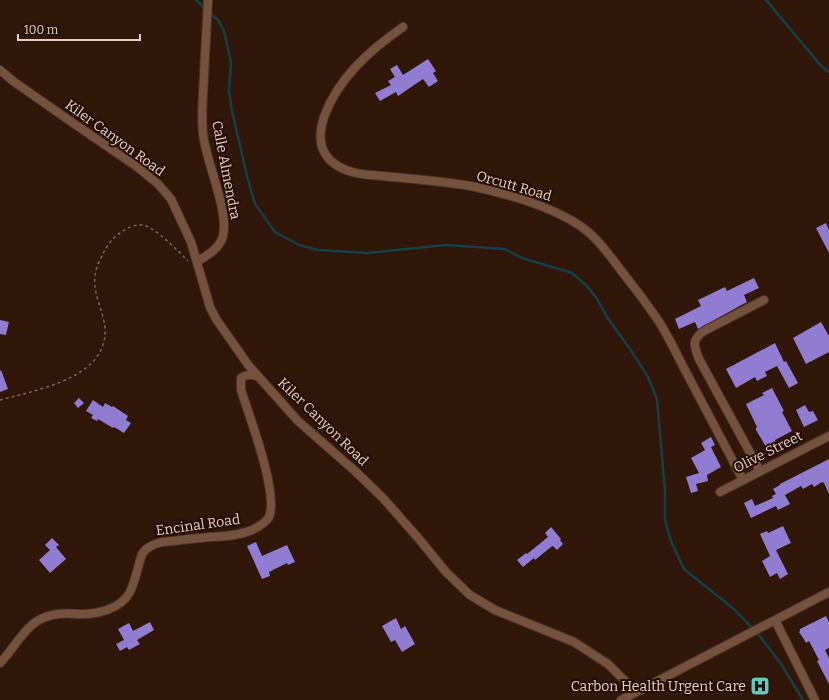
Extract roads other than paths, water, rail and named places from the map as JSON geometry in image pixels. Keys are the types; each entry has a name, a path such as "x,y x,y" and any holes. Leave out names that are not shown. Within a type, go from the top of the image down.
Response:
{"street":[{"name":"Calle Almendra","path":"194,262 208,256 219,244 223,236 224,224 221,205 203,135 202,112 208,2"},
{"name":"Orcutt Road","path":"403,27 386,39 356,66 345,78 335,93 328,107 320,134 321,144 329,160 347,171 470,186 544,206 587,231 616,263 659,322 742,480"},
{"name":"Kiler Canyon Road","path":"0,70 61,115 136,166 158,184 171,199 192,242 194,262 210,307 224,332 257,376 298,421 355,471 383,498 446,572 470,595 495,610 574,642 608,664 636,692"},
{"path":"760,471 699,359 695,349 694,340 704,331 764,300"},
{"name":"Encinal Road","path":"0,663 31,626 38,620 50,615 61,613 82,614 111,609 120,603 130,593 142,554 150,546 162,542 239,534 253,530 264,523 269,517 271,496 240,383 241,378 244,376 249,374 257,376"},
{"name":"Olive Street","path":"720,492 829,436"},
{"path":"621,700 829,592"},
{"path":"774,620 815,700"}],"waterway":[{"path":"196,0 206,9"},
{"path":"766,0 822,67 829,72"},
{"path":"209,13 218,20 224,31 231,62 229,91 232,111 255,204 275,232 299,245 318,250 367,253 446,245 505,249 522,258 572,273 587,286 648,377 657,399 665,492 665,520 671,541 684,569 734,609 759,635 781,664 803,700"}],"place":[{"name":"Carbon Health Urgent Care","path":"760,686"}]}
